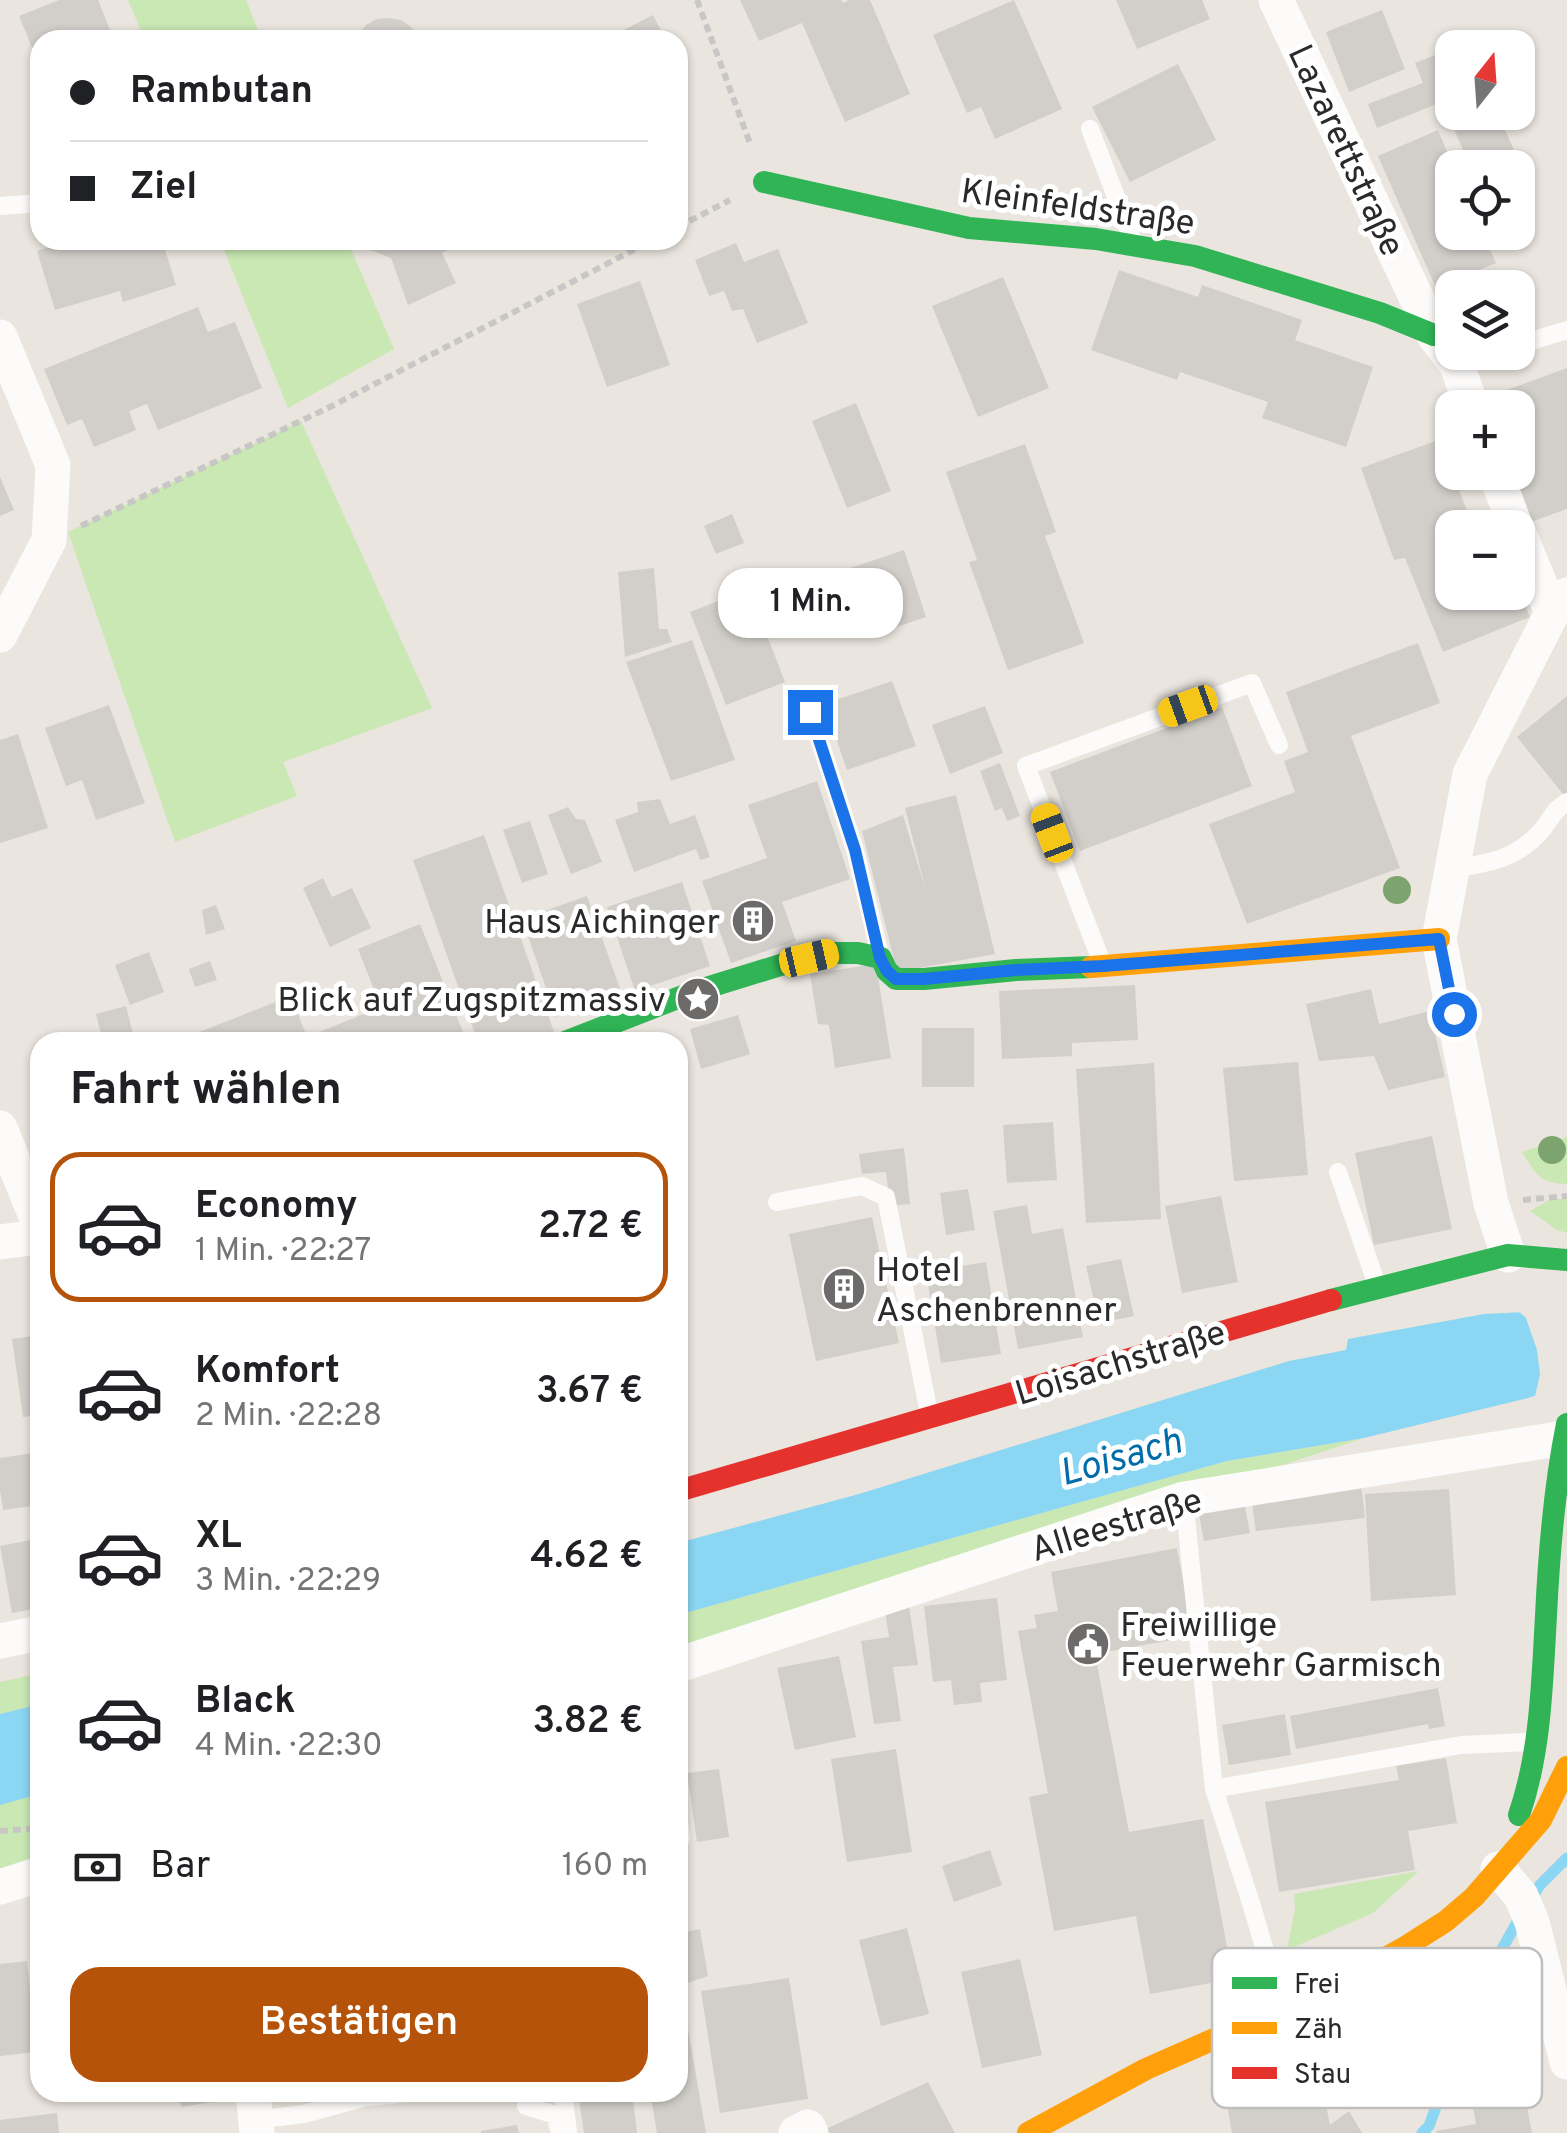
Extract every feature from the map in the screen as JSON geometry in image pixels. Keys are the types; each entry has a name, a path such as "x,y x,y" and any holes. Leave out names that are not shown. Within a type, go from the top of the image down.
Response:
{"street":[{"name":"Lazarettstraße","path":"1276,0 1434,335"},
{"name":"Kleinfeldstraße","path":"764,182 970,228 1096,240 1194,256 1380,313 1434,335"},
{"path":"0,336 52,465 49,540 0,635"},
{"path":"1508,1255 1491,1204 1439,939 1470,774 1559,604 1535,562"},
{"path":"593,1032 693,992 831,953 880,958 896,979 924,979 1439,939"},
{"path":"0,1128 30,1202"},
{"path":"0,1242 30,1238"},
{"name":"Loisachstraße","path":"688,1488 1306,1306 1508,1255 1567,1260"},
{"path":"1498,1869 1522,1807 1536,1742 1548,1568 1566,1433"},
{"name":"Alleestraße","path":"688,1663 1184,1499 1566,1433"},
{"path":"0,1641 30,1635"},
{"path":"1402,1948 1446,1921 1474,1897 1541,1820 1567,1767"},
{"path":"1498,1869 1521,1896 1538,1948"},
{"path":"0,1886 30,1877"},
{"path":"1542,1962 1567,2062"},
{"path":"1028,2133 1063,2123 1146,2069 1212,2040"},
{"path":"796,2133 808,2128 811,2133"}],"lane":[{"path":"1090,129 1136,246"},
{"path":"0,206 30,204"},
{"path":"1535,340 1567,330"},
{"path":"1103,966 1026,766 1252,682 1279,745"},
{"path":"810,712 855,850 880,958"},
{"path":"1452,870 1503,860 1514,854 1544,829 1554,811 1567,802"},
{"path":"1338,1172 1379,1289"},
{"path":"777,1202 862,1186 886,1197 930,1418"},
{"path":"1184,1499 1214,1789 1264,1948"},
{"path":"1214,1789 1461,1745 1536,1742"},
{"path":"255,2115 304,2114 348,2102"},
{"path":"564,2102 568,2133"},
{"path":"526,2106 555,2115 560,2133"}],"path":[{"path":"688,222 764,182 698,0"},
{"path":"49,540 332,406 634,250"},
{"path":"0,1831 30,1829"}],"green space":[{"path":"128,0 246,0 258,30 141,30"},
{"path":"224,250 351,250 394,349 288,408"},
{"path":"301,421 432,708 283,762 297,796 175,842 68,532"},
{"path":"1567,1137 1567,1184 1544,1179 1522,1152"},
{"path":"1551,1199 1567,1199 1567,1233 1530,1211"},
{"path":"1364,1438 688,1648 688,1612 1227,1461"},
{"path":"30,1675 30,1706 0,1714 0,1682"},
{"path":"30,1797 30,1864 0,1875 0,1805"},
{"path":"1419,1871 1373,1913 1287,1948 1294,1894"}],"water":[{"name":"Loisach","path":"1567,1310 1567,1385 1364,1438 1227,1461 688,1612 688,1540 859,1494 1289,1361 1346,1350 1348,1339 1484,1314"},
{"path":"30,1706 30,1797 0,1805 0,1714"}],"pier":[{"path":"1567,1305 1567,1391 1534,1401 1540,1374 1537,1350 1526,1318 1514,1307"}],"building":[{"path":"59,0 98,0 110,30 30,30 30,43 19,16"},
{"path":"740,0 870,0 910,94 845,122 802,23 759,41"},
{"path":"1014,0 1062,109 995,139 981,107 967,113 933,35"},
{"path":"1116,0 1202,0 1210,19 1137,49"},
{"path":"1382,10 1405,69 1349,92 1326,32"},
{"path":"653,15 661,30 624,30"},
{"path":"377,19 401,20 413,30 362,30"},
{"path":"1435,55 1435,105 1377,128 1368,104 1423,83 1415,63"},
{"path":"1178,64 1216,140 1130,182 1092,107"},
{"path":"1438,130 1446,150 1435,150 1435,250 1490,250 1496,263 1479,270 1435,270 1435,286 1378,156"},
{"path":"1454,130 1505,130 1514,150 1463,150"},
{"path":"736,243 744,262 778,249 808,323 757,343 743,309 732,311 724,291 709,296 695,260"},
{"path":"165,250 176,285 123,302 120,291 55,310 37,251"},
{"path":"371,250 447,250 442,253 456,283 408,305 391,258"},
{"path":"1119,270 1198,297 1202,285 1302,320 1295,340 1373,367 1346,447 1262,418 1268,402 1180,372 1177,380 1091,350"},
{"path":"1003,277 1049,388 978,417 932,306"},
{"path":"640,281 670,365 607,387 577,304"},
{"path":"198,307 208,332 235,322 262,388 158,430 147,404 129,411 136,430 94,447 82,419 67,425 44,369"},
{"path":"1567,368 1567,509 1535,521 1535,510 1527,510 1519,490 1535,490 1535,390 1507,390"},
{"path":"856,403 891,491 847,508 812,421"},
{"path":"1435,441 1435,490 1459,490 1467,510 1435,510 1435,610 1527,610 1530,617 1443,652 1405,558 1394,560 1361,468"},
{"path":"1025,444 1056,532 1045,536 1084,643 1008,670 969,562 977,560 946,472"},
{"path":"0,477 14,510 0,516"},
{"path":"732,514 744,543 716,554 704,526"},
{"path":"904,550 926,617 879,633 873,615 843,625 827,576"},
{"path":"654,568 659,629 667,629 672,642 625,657 618,572"},
{"path":"749,589 785,682 726,705 690,612"},
{"path":"692,640 735,760 671,781 626,662"},
{"path":"1418,643 1440,703 1351,736 1400,868 1247,924 1209,824 1295,792 1284,761 1308,752 1286,692"},
{"path":"892,681 916,746 847,770 824,704"},
{"path":"1567,696 1567,799 1517,737"},
{"path":"109,705 145,803 96,820 82,780 66,786 45,728"},
{"path":"985,706 1003,753 950,774 932,725"},
{"path":"1222,707 1252,786 1080,851 1050,772"},
{"path":"18,734 48,828 0,843 0,740"},
{"path":"1000,763 1020,816 1007,821 1002,808 995,811 980,771"},
{"path":"817,781 850,879 782,902 796,941 731,963 702,881 767,858 748,805"},
{"path":"956,795 995,954 897,972 862,831 903,815 926,891 905,808"},
{"path":"660,799 670,824 695,815 710,857 700,860 696,849 634,872 615,820 638,812 637,802"},
{"path":"568,807 576,819 585,820 602,862 571,874 548,815"},
{"path":"530,821 548,874 522,883 503,830"},
{"path":"484,835 554,1032 474,1032 413,860"},
{"path":"323,878 332,897 352,888 371,928 330,947 303,888"},
{"path":"682,882 710,966 635,991 607,907"},
{"path":"587,896 622,994 556,1017 522,919"},
{"path":"216,905 225,929 206,935 202,910"},
{"path":"420,924 463,1032 319,1032 381,1007 358,949"},
{"path":"149,952 164,992 130,1005 115,965"},
{"path":"210,961 217,980 195,987 189,969"},
{"path":"876,964 891,1058 835,1068 829,1025 818,1024 810,974"},
{"path":"1135,985 1138,1040 1072,1043 1072,1056 1002,1059 999,991"},
{"path":"1371,989 1379,1024 1430,1011 1445,1077 1388,1090 1374,1056 1319,1061 1306,1004"},
{"path":"291,996 305,1032 199,1032"},
{"path":"126,1006 132,1032 100,1032 96,1014"},
{"path":"738,1015 750,1054 701,1069 690,1029"},
{"path":"922,1028 974,1028 974,1087 922,1087"},
{"path":"1298,1062 1308,1175 1234,1181 1223,1068"},
{"path":"1154,1063 1161,1219 1086,1223 1076,1069"},
{"path":"1053,1122 1057,1180 1007,1183 1003,1125"},
{"path":"1432,1136 1452,1229 1374,1245 1355,1153"},
{"path":"904,1148 910,1204 890,1206 886,1172 862,1174 859,1154"},
{"path":"968,1189 975,1230 946,1235 940,1193"},
{"path":"1221,1196 1238,1282 1182,1293 1165,1206"},
{"path":"1027,1205 1032,1234 1063,1228 1083,1337 1018,1349 993,1211"},
{"name":"Hotel Aschenbrenner","path":"872,1217 899,1343 816,1361 789,1234"},
{"path":"1121,1259 1134,1316 1099,1323 1086,1266"},
{"path":"986,1262 1001,1354 941,1363 926,1272"},
{"path":"30,1336 30,1416 23,1417 12,1339"},
{"path":"30,1454 30,1506 3,1510 0,1458"},
{"path":"1361,1484 1365,1518 1256,1531 1251,1497"},
{"path":"1449,1489 1456,1595 1371,1601 1365,1494"},
{"path":"1244,1502 1250,1533 1204,1541 1198,1509"},
{"path":"30,1540 30,1610 12,1613 0,1546"},
{"path":"1177,1548 1193,1636 1095,1654 1129,1832 1203,1819 1227,1948 1212,1948 1212,1983 1150,1994 1136,1916 1054,1931 1029,1797 1048,1793 1018,1631 1037,1628 1034,1615 1058,1611 1051,1572"},
{"path":"997,1598 1007,1680 980,1683 982,1702 954,1705 951,1680 933,1682 924,1606"},
{"path":"909,1606 918,1665 893,1667 901,1721 874,1724 861,1641 889,1637 885,1610"},
{"path":"839,1656 856,1737 795,1750 777,1668"},
{"path":"1438,1688 1445,1726 1429,1729 1428,1724 1296,1749 1290,1716"},
{"path":"1285,1714 1291,1755 1229,1765 1222,1725"},
{"path":"896,1749 912,1852 847,1862 831,1759"},
{"path":"1446,1758 1457,1823 1408,1831 1415,1870 1279,1892 1265,1802 1399,1780 1396,1766"},
{"path":"719,1769 729,1837 697,1842 688,1773"},
{"path":"990,1850 1002,1885 954,1902 942,1866"},
{"path":"907,1928 929,2014 881,2026 859,1940"},
{"path":"700,1929 708,1976 688,1983 688,1931"},
{"path":"1020,1959 1042,2055 982,2068 961,1972"},
{"path":"27,1961 30,2053 0,2056 0,1964"},
{"path":"789,1978 808,2099 720,2113 701,1991"},
{"path":"688,2029 706,2133 657,2133 652,2102 688,2102"},
{"path":"928,2082 955,2133 817,2133"},
{"path":"180,2102 212,2102 181,2107"},
{"path":"579,2102 633,2102 637,2133 584,2133"},
{"path":"1228,2108 1327,2108 1330,2125 1349,2111 1362,2133 1232,2133"},
{"path":"1473,2108 1527,2108 1532,2133 1436,2131 1476,2124"},
{"path":"57,2113 59,2133 0,2133 0,2120"},
{"path":"517,2125 519,2133 481,2133 481,2131"}],"waterway":[{"path":"1531,1900 1567,1858"},
{"path":"1503,1948 1521,1915"},
{"path":"1422,2133 1436,2108"}],"traffic: fast":[{"path":"764,182 969,228 1096,239 1195,256 1380,313 1434,335"},
{"path":"591,1032 693,992 831,953 881,958 896,979 1091,967"},
{"path":"1331,1300 1508,1255 1567,1260"},
{"path":"1519,1815 1539,1717 1553,1520 1567,1424"}],"traffic: slow":[{"path":"1091,967 1439,939"},
{"path":"1404,1948 1446,1921 1474,1897 1541,1820 1567,1767"},
{"path":"1028,2133 1146,2069 1212,2040"}],"traffic: jam":[{"path":"688,1488 1331,1300"}],"place":[{"name":"Haus Aichinger","path":"753,921"},
{"name":"Blick auf Zugspitzmassiv","path":"698,999"},
{"name":"Hotel Aschenbrenner","path":"844,1289"},
{"name":"Freiwillige Feuerwehr Garmisch","path":"1088,1644"}],"route":[{"path":"810,712 855,850 880,958 896,979 1439,939 1454,1014"}]}
